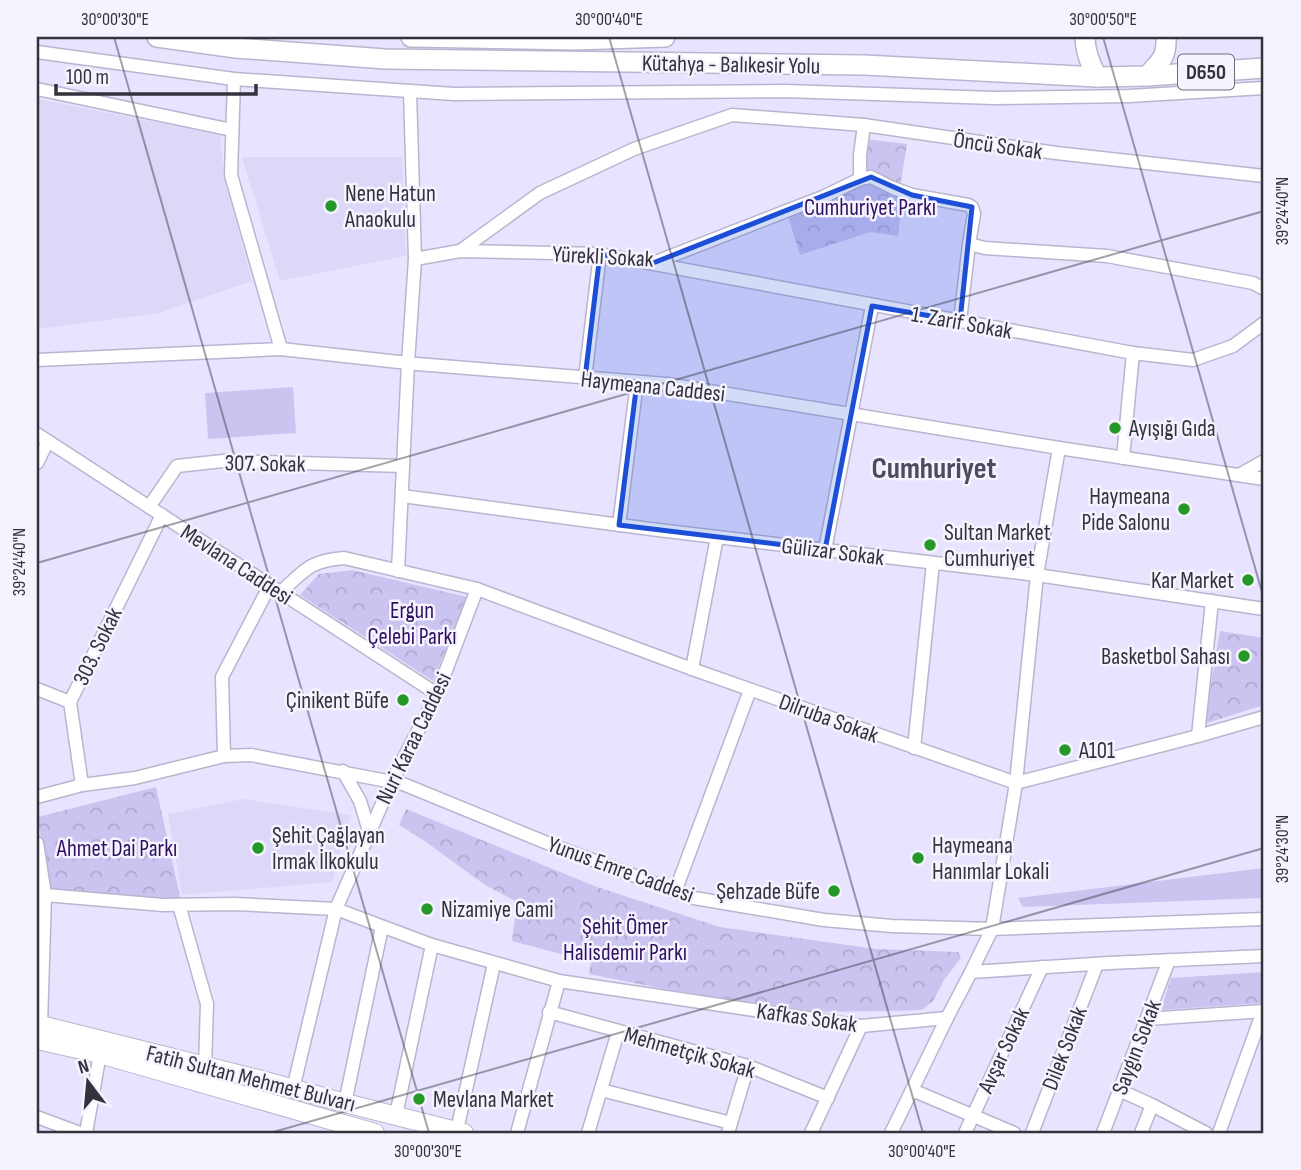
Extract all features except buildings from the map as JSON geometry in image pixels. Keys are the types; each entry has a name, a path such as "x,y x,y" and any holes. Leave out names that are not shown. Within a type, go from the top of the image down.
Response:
{"highway":[{"name":"Kütahya - Balıkesir Yolu","path":"157,37 236,48 386,60 864,65 1097,77 1264,68"},
{"name":"Kütahya - Balıkesir Yolu","path":"411,37 575,40 665,37"},
{"path":"1085,37 1087,54 1097,77"},
{"path":"1147,76 1166,50 1166,37"}],"main road":[{"name":"Fatih Sultan Mehmet Bulvarı","path":"38,1030 100,1054 375,1133"},
{"name":"Fatih Sultan Mehmet Bulvarı","path":"38,1030 205,1066 460,1132"}],"street":[{"path":"37,52 234,79 454,94 785,91 1007,98 1129,96 1264,88"},
{"path":"234,79 231,175 281,349"},
{"path":"37,89 232,130"},
{"path":"398,571 415,259 410,91"},
{"name":"Öncü Sokak","path":"460,251 540,193 634,149 732,115 864,125 1056,153 1264,176"},
{"path":"864,125 860,179 871,177 912,195 972,207 974,214 960,321"},
{"name":"Yürekli Sokak","path":"415,259 460,251 600,254 653,263 860,179"},
{"path":"969,244 985,248 1107,256 1253,283 1264,289"},
{"path":"585,377 600,254"},
{"name":"1. Zarif Sokak","path":"653,263 1133,353 1193,360 1233,346 1264,323"},
{"path":"825,550 872,306"},
{"name":"Haymeana Caddesi","path":"37,360 281,349 408,363 667,384 1264,479"},
{"path":"1123,457 1133,353"},
{"path":"619,525 637,382"},
{"path":"37,464 42,438"},
{"name":"Mevlana Caddesi","path":"42,438 437,694"},
{"path":"891,1133 992,929 1016,783 1037,575 1059,448"},
{"name":"307. Sokak","path":"149,507 177,466 223,461 404,466"},
{"path":"1239,475 1264,461"},
{"name":"Gülizar Sokak","path":"402,496 1037,575 1264,609"},
{"name":"303. Sokak","path":"82,785 70,702 162,515"},
{"path":"692,669 718,537"},
{"name":"Dilruba Sokak","path":"276,589 323,560 344,558 478,589 750,690 1016,783"},
{"path":"914,748 933,563"},
{"path":"224,756 222,677 276,589"},
{"name":"Nuri Karaa Caddesi","path":"293,1089 336,909 369,831 437,694 478,589"},
{"path":"1198,736 1212,601"},
{"path":"37,689 70,702"},
{"path":"675,892 750,690"},
{"path":"1016,783 1264,717"},
{"name":"Yunus Emre Caddesi","path":"37,797 82,785 135,778 224,756 251,755 403,784 552,845 694,898 824,920 892,926 992,929 1264,919"},
{"path":"343,771 360,801 369,831"},
{"path":"37,843 45,895 38,1030"},
{"name":"Kafkas Sokak","path":"45,895 163,905 235,904 336,909 432,945 559,981 861,1026 947,1018"},
{"path":"178,905 207,1004 205,1066"},
{"path":"345,1103 382,927"},
{"path":"396,1115 432,945"},
{"path":"971,972 1264,956"},
{"name":"Saygın Sokak","path":"1102,1133 1169,960"},
{"path":"460,1132 494,964"},
{"name":"Dilek Sokak","path":"1032,1133 1097,964"},
{"name":"Avşar Sokak","path":"965,1133 1042,967"},
{"path":"517,1133 559,981"},
{"path":"1147,1019 1264,1011 1219,1133"},
{"name":"Mehmetçik Sokak","path":"549,1012 748,1066 828,1098"},
{"path":"811,1133 861,1026"},
{"path":"589,1133 618,1032"},
{"path":"86,1133 100,1054"},
{"path":"601,1090 730,1128 748,1066"},
{"path":"912,1090 1014,1133"},
{"path":"1119,1090 1206,1133"},
{"path":"1141,1133 1152,1105"},
{"path":"37,1117 80,1133"}],"highlighted area":[{"path":"871,177 912,195 972,207 960,321 872,306 825,550 619,525 637,382 585,378 600,254 653,263"}],"shaded area":[{"path":"37,99 220,135 224,176 252,281 159,313 37,329"},
{"name":"Nene Hatun Anaokulu","path":"242,157 402,157 406,256 280,281"},
{"name":"Şehit Çağlayan Irmak İlkokulu","path":"243,799 351,815 332,882 182,895 168,814"}],"green space":[{"path":"866,139 907,144 900,188 864,174"},
{"name":"Cumhuriyet Parkı","path":"869,180 903,195 898,236 870,232 800,255 787,213"},
{"path":"293,387 296,433 208,439 205,393"},
{"name":"Ergun Çelebi Parkı","path":"352,570 467,597 433,681 300,595 319,574"},
{"path":"1220,631 1264,638 1264,705 1204,724"},
{"name":"Ahmet Dai Parkı","path":"156,787 181,901 48,890 38,817"},
{"name":"Şehit Ömer Halisdemir Parkı","path":"406,809 597,887 720,927 876,949 958,952 961,958 944,980 933,1001 922,1010 803,1012 589,974 591,962 512,941 517,902 485,885 399,825"},
{"path":"1264,868 1264,898 1023,907 1018,898"},
{"path":"1264,972 1264,1003 1161,1010 1171,978"}],"place":[{"name":"Nene Hatun Anaokulu","path":"331,206"},
{"name":"Ayışığı Gıda","path":"1115,428"},
{"name":"Haymeana Pide Salonu","path":"1184,509"},
{"name":"Sultan Market Cumhuriyet","path":"930,545"},
{"name":"Kar Market","path":"1248,580"},
{"name":"Basketbol Sahası","path":"1244,656"},
{"name":"Çinikent Büfe","path":"403,700"},
{"name":"A101","path":"1065,750"},
{"name":"Şehit Çağlayan Irmak İlkokulu","path":"258,848"},
{"name":"Haymeana Hanımlar Lokali","path":"918,858"},
{"name":"Şehzade Büfe","path":"834,891"},
{"name":"Nizamiye Cami","path":"427,909"},
{"name":"Mevlana Market","path":"419,1099"}],"district":[{"name":"Cumhuriyet","path":"934,468"}]}
